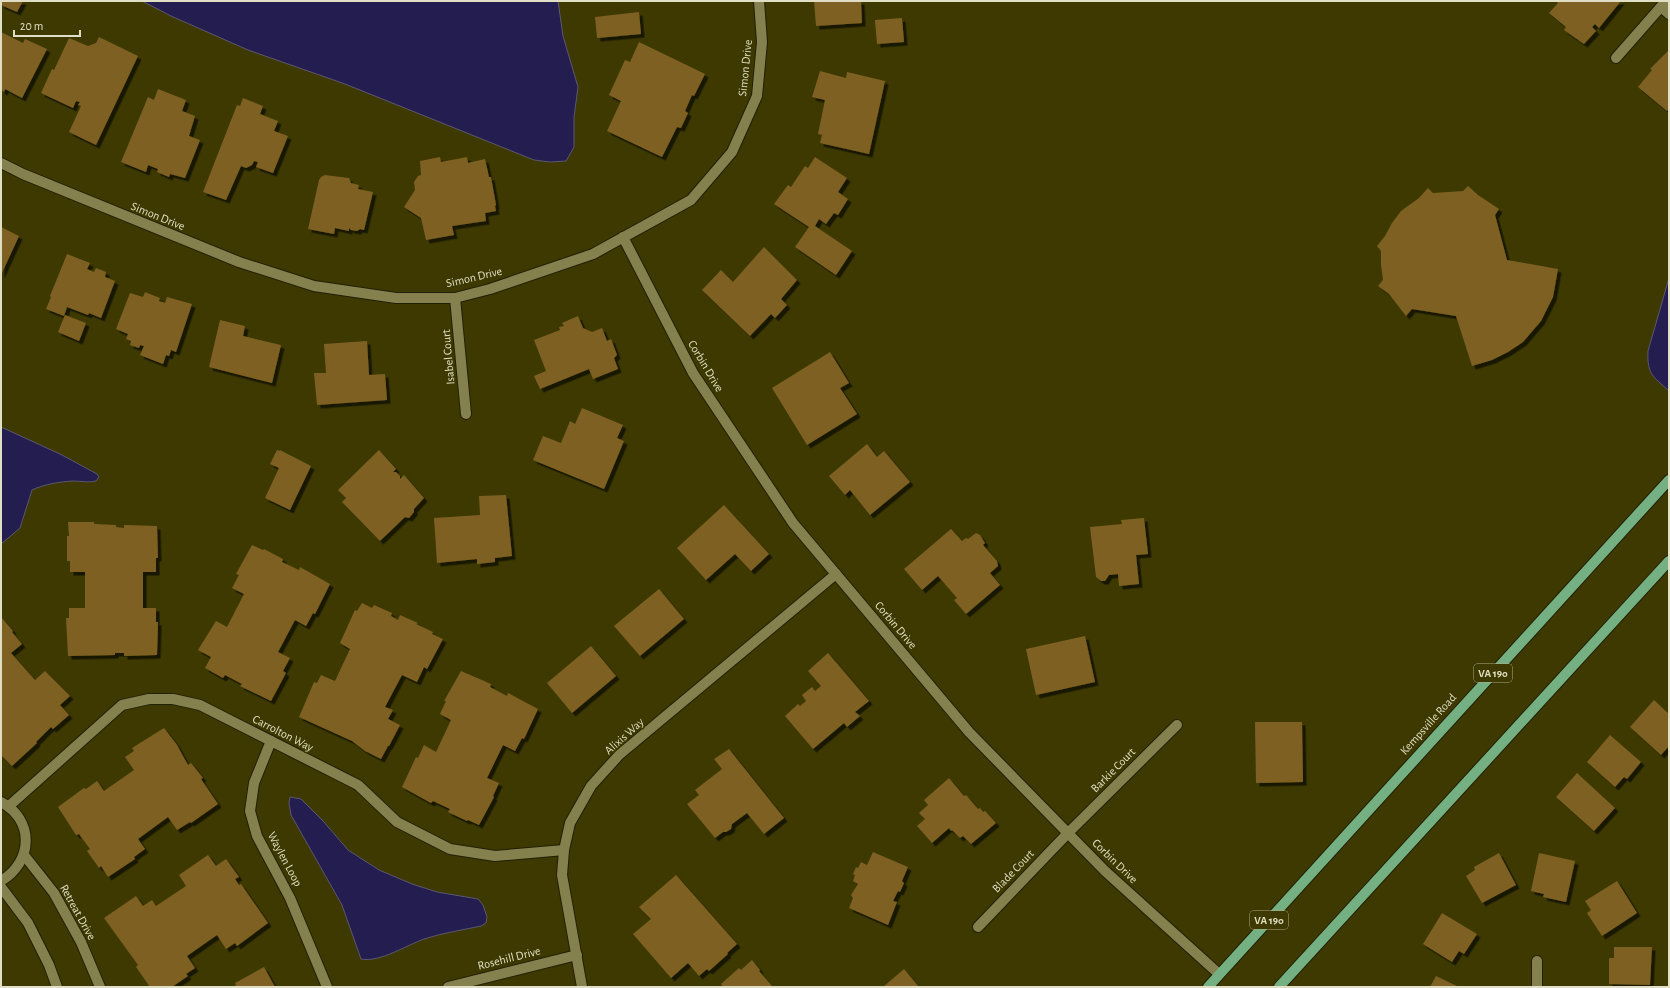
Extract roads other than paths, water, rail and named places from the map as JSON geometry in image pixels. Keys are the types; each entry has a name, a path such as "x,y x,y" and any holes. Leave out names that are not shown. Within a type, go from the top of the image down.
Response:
{"main road":[{"name":"Kempsville Road","path":"1208,987 1669,480"},
{"path":"1279,987 1669,561"}],"street":[{"name":"Simon Drive","path":"1,164 22,174 239,262 314,286 396,298 455,298 490,289 593,254 691,200 732,152 757,96 762,42 758,1"},
{"path":"1616,58 1663,4 1669,14"},
{"name":"Corbin Drive","path":"623,237 693,373 793,522 969,732 1105,871 1219,974"},
{"name":"Isabel Court","path":"455,298 466,414"},
{"name":"Alixis Way","path":"582,987 562,875 564,850 570,823 591,786 619,755 836,574"},
{"name":"Carrolton Way","path":"5,804 122,705 149,699 173,699 200,705 358,785 397,822 450,849 495,856 564,850"},
{"name":"Barkie Court","path":"1068,833 1177,725"},
{"name":"Waylen Loop","path":"271,741 254,783 250,811 257,836 290,898 327,987"},
{"path":"1,881 9,876 18,866 24,855 26,841 24,828 18,816 5,804"},
{"name":"Blade Court","path":"978,927 1068,833"},
{"name":"Retreat Drive","path":"24,855 54,893 81,942 100,987"},
{"path":"1,886 28,923 49,965 57,987"},
{"name":"Rosehill Drive","path":"448,987 577,955"},
{"path":"1537,961 1537,987"}]}
